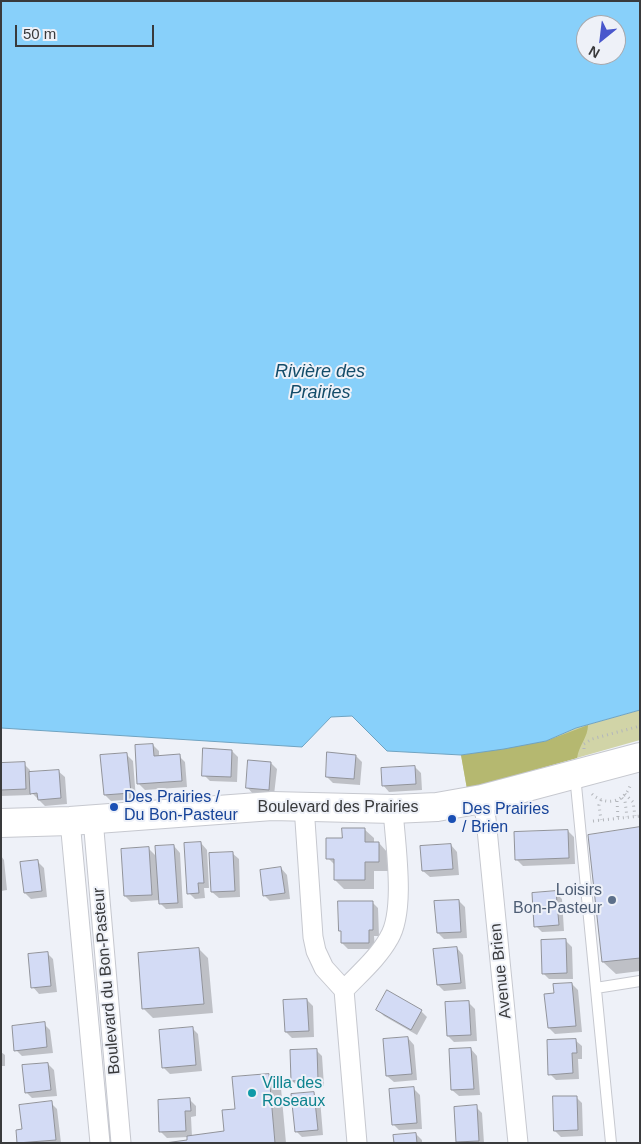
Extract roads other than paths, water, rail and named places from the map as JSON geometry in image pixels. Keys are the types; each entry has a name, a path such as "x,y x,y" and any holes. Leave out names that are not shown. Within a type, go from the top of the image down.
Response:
{"street":[{"name":"Boulevard des Prairies","path":"1,823 81,820 245,808 304,806 393,809 441,806 482,799 583,772 636,765"},
{"name":"Avenue Brien","path":"482,799 486,819 495,904 518,1143"},
{"path":"304,806 316,951 324,968 344,990 357,1143"},
{"path":"344,990 382,948 391,934 397,919 398,894 393,809"},
{"name":"Boulevard du Bon-Pasteur","path":"81,820 107,1106 121,1143"},
{"name":"Boulevard du Bon-Pasteur","path":"100,1143 107,1106"}],"lane":[{"path":"583,772 596,988 611,1143"},
{"path":"596,988 640,981"}],"water":[{"name":"Rivière des Prairies","path":"1,1 640,1 640,710 576,728 546,741 461,755 387,751 352,716 331,717 302,747 1,728"}],"place":[{"name":"Des Prairies / Du Bon-Pasteur","path":"114,807"},
{"name":"Des Prairies / Brien","path":"452,819"},
{"name":"Loisirs Bon-Pasteur","path":"612,900"},
{"name":"Villa des Roseaux","path":"252,1093"}]}
